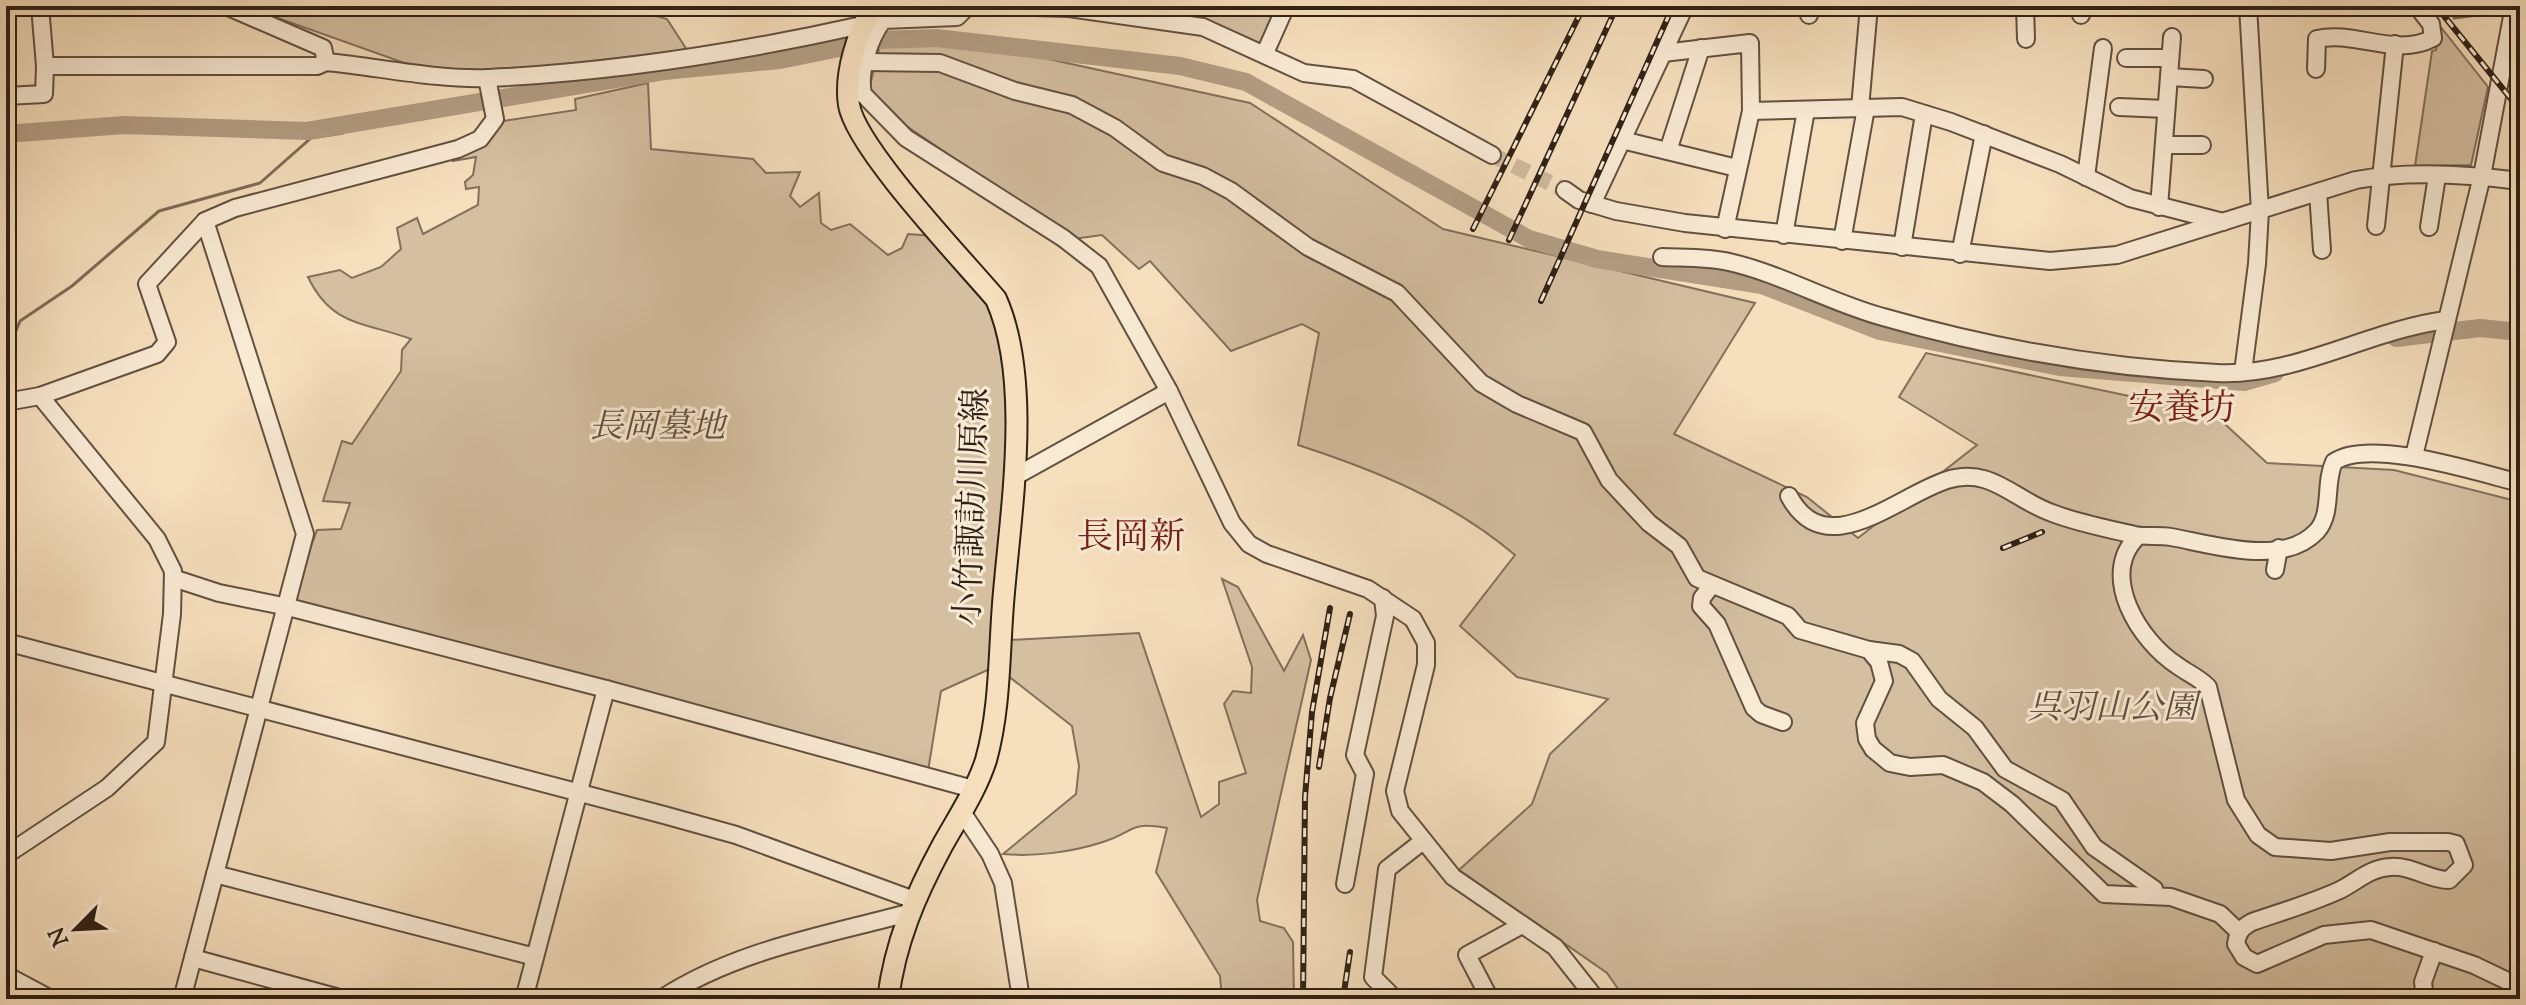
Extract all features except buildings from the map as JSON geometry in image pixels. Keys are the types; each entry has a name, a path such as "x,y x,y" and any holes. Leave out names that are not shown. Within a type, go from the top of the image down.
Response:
{"main road":[{"name":"小竹諏訪川原線","path":"873,6 861,28 859,61 849,106 863,142 996,299 1006,322 1016,420 994,718 985,761 962,812 911,906 892,968 888,999"}],"street":[{"path":"6,96 44,94 40,6"},
{"path":"226,6 323,48 326,62"},
{"path":"1002,6 1069,8 1203,27 1304,73 1353,79 1492,155"},
{"path":"1265,53 1286,6"},
{"path":"1685,6 1622,140 1579,198 1628,214 1725,229 2022,260 2090,260 2380,175 2482,176 2520,181"},
{"path":"1842,241 1863,108 1869,6"},
{"path":"2025,6 2026,39"},
{"path":"2243,372 2260,211 2248,6"},
{"path":"2316,69 2317,39 2328,36 2395,44 2422,44 2433,38 2431,24 2417,6"},
{"path":"2414,456 2515,32 2514,6"},
{"path":"962,12 883,20 859,61 863,94 906,138 1063,238 1099,266 1169,391 1232,523 1249,544 1267,554 1368,589 1413,619 1426,643 1426,665 1395,791 1400,811 1453,877 1555,947 1596,999"},
{"path":"45,66 317,66 326,62 489,84 774,44 861,28"},
{"path":"2159,207 2172,37"},
{"path":"1663,53 1750,43 1751,111 1725,229"},
{"path":"2376,226 2395,44"},
{"path":"1668,151 1701,48"},
{"path":"2086,177 2103,48"},
{"path":"2126,58 2170,58"},
{"path":"859,61 940,63 1015,91 1072,105 1115,128 1163,163 1203,176 1231,191 1308,247 1385,285 1430,325 1481,383 1517,404 1583,432 1609,480 1649,523 1679,546 1697,578 1788,616 1800,630 1869,650 1899,654 1912,661 1939,699 1975,728 2005,769 2062,800 2094,847 2154,889 2153,894"},
{"path":"2169,77 2204,79"},
{"path":"6,402 40,396 157,354 167,342 147,284 205,221 235,208 458,149 480,139 495,119 489,84"},
{"path":"1751,111 1902,107 1984,134 2130,198 2159,207 2207,215 2223,222"},
{"path":"2119,107 2166,109"},
{"path":"1784,235 1806,110"},
{"path":"1902,247 1924,114"},
{"path":"1960,254 1984,134"},
{"path":"1622,140 1737,168"},
{"path":"2164,145 2202,145"},
{"path":"2429,227 2437,176"},
{"path":"2318,192 2322,250"},
{"path":"182,999 305,534 205,221"},
{"path":"1662,257 1728,261 1880,317 2070,359 2243,372 2303,359 2416,324 2446,320"},
{"path":"1014,477 1169,391"},
{"path":"6,855 59,823 148,753 156,742 173,578 157,539 40,396"},
{"path":"1789,496 1805,518 1819,527 1832,529 1851,525 1945,480 1982,476 2045,510 2138,536 2171,537 2236,551 2279,548 2307,538 2323,522 2327,477 2334,462 2354,453 2414,456 2520,483"},
{"path":"2138,536 2127,546 2119,577 2134,617 2141,630 2177,666 2195,674 2208,687 2236,800 2258,835 2275,847 2331,851 2390,842 2448,842 2456,844 2463,855 2464,865 2449,880 2439,880 2411,868 2389,867 2372,871 2339,890 2252,922 2239,932 2236,944 2244,957 2257,964 2324,935 2371,930 2407,945 2434,951 2520,987"},
{"path":"2307,538 2324,545"},
{"path":"2275,570 2279,548"},
{"path":"173,578 219,593 288,607 606,689 973,789"},
{"path":"1711,586 1702,598 1701,606 1717,624 1754,708 1783,722"},
{"path":"1345,884 1365,774 1355,755 1385,616 1383,598"},
{"path":"6,642 736,835 911,906"},
{"path":"1869,650 1879,662 1884,681 1865,723 1867,739 1873,749 1890,763 1910,767 1943,765 1983,782 2012,804 2104,894 2119,897 2153,894 2220,914 2239,932"},
{"path":"524,999 606,689"},
{"path":"962,812 990,854 1003,883 1021,999"},
{"path":"1392,998 1373,977 1387,869 1423,841"},
{"path":"215,874 535,957"},
{"path":"661,999 701,975 745,956 911,906"},
{"path":"1490,999 1467,955 1522,925"},
{"path":"2425,999 2423,982 2434,951"},
{"path":"193,958 343,999"},
{"path":"6,975 51,999"}],"green space":[{"path":"244,6 620,6 667,19 687,50 489,73 410,65"},
{"path":"1121,6 1263,6 1276,16 1263,43 1259,43 1222,27"},
{"path":"2440,26 2488,87 2471,165 2415,166 2432,51 2436,50"},
{"name":"呉羽山公園","path":"939,41 1021,53 1250,103 1443,229 1755,303 1674,434 1807,497 1858,538 1977,445 1899,397 1926,353 2214,414 2267,463 2394,470 2520,502 2520,999 1625,999 1607,973 1459,870 1532,804 1550,754 1608,699 1517,677 1460,626 1515,555 1439,503 1385,477 1298,445 1319,333 1302,324 1231,351 1150,261 1139,269 1102,235 1073,239 902,123 869,89 880,45"},
{"name":"長岡墓地","path":"648,83 651,149 753,159 766,173 800,172 790,196 800,207 819,193 821,223 831,230 850,224 888,255 902,248 908,234 935,236 1006,322 1006,496 992,668 941,691 928,771 299,605 293,595 317,530 341,529 350,503 323,501 342,441 352,444 401,371 402,350 411,339 339,314 317,293 308,277 340,270 352,278 381,267 401,249 397,228 417,218 423,234 478,205 479,187 466,189 465,182 473,175 476,157 453,161 453,154 503,121 576,110 575,99"},
{"path":"1222,579 1238,587 1284,671 1303,635 1311,660 1257,900 1260,921 1284,928 1293,942 1294,999 1222,999 1220,976 1156,872 1167,828 1138,827 1103,842 1066,851 1003,854 1076,794 1079,766 1072,726 1007,675 1010,640 1139,633 1201,817 1219,804 1219,782 1246,773 1224,704 1233,691 1251,693 1252,667"}],"waterway":[{"path":"2454,18 2501,12"},
{"path":"6,134 124,125 307,131 664,71 780,60 879,40 936,38 1180,66 1246,82 1529,239 1597,259 1762,285 1880,331 2060,367 2244,382 2275,373"},
{"path":"6,355 20,321 72,286 159,211 260,183 311,138 343,133 342,124"},
{"path":"2396,338 2480,328 2520,332"}],"tunnel":[{"path":"1492,155 1565,190"}],"railway":[{"path":"1473,229 1584,6"},
{"path":"1509,240 1617,6"},
{"path":"1541,301 1673,6"},
{"path":"2436,6 2520,110"},
{"path":"2003,548 2042,532"},
{"path":"1303,999 1305,797 1312,712 1330,608"},
{"path":"1319,767 1330,698 1350,614"},
{"path":"1343,999 1350,952"}],"district":[{"name":"安養坊","path":"2182,410"},
{"name":"長岡新","path":"1131,539"}]}
